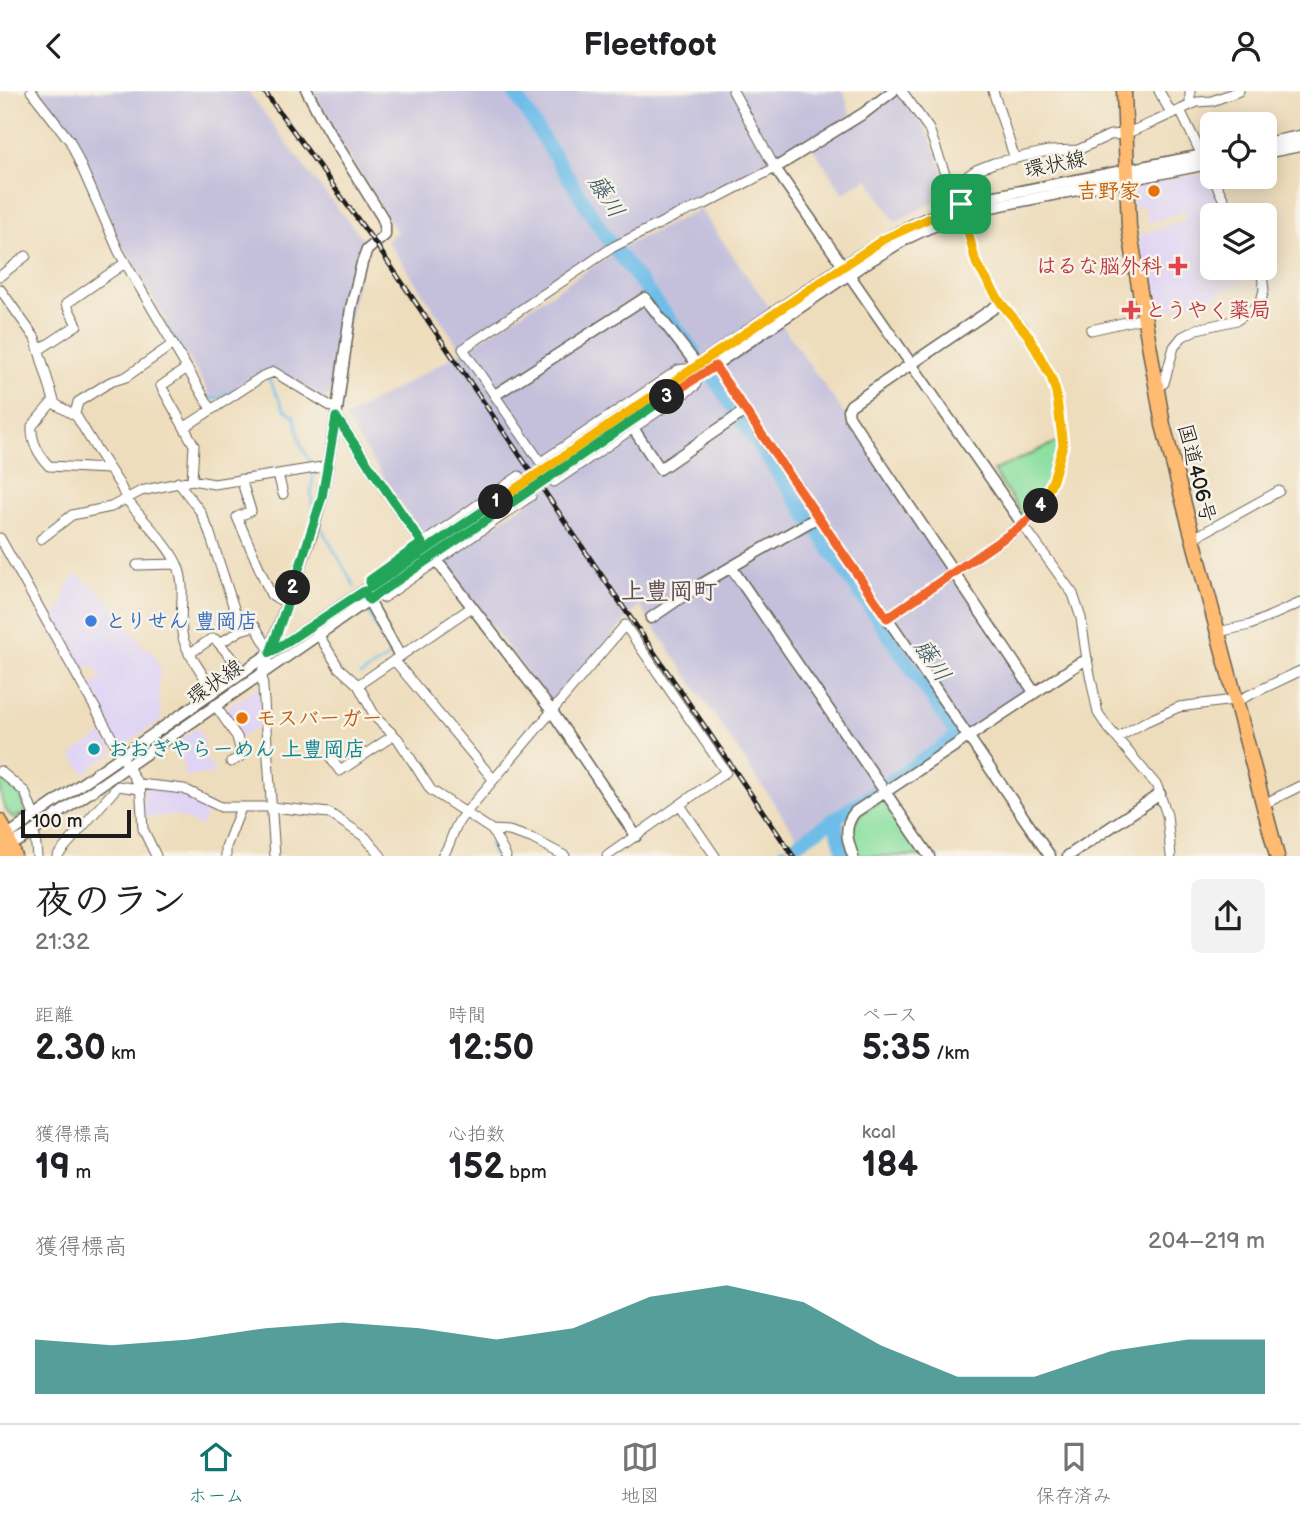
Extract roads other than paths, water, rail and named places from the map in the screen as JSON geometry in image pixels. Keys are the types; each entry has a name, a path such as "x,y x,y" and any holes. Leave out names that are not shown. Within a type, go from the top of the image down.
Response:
{"highway":[{"name":"国道406号","path":"1124,91 1129,228 1156,388 1168,447 1277,856"},
{"path":"0,821 5,847"}],"street":[{"path":"31,91 70,141 125,263 211,409"},
{"path":"275,856 262,673 311,536 328,466 351,307 362,263 367,250 383,239 385,225 307,91"},
{"path":"733,91 775,167 1044,558 1070,588 1081,618 1098,713 1160,794 1167,815 1171,856"},
{"path":"630,417 554,482 464,349 613,247 705,204 775,167 864,113 893,91"},
{"path":"887,618 1036,514 1047,496 1063,445 1056,392 1051,377 1023,327 1001,303 976,263 963,209 945,174 929,129 902,91"},
{"path":"993,91 1015,159"},
{"path":"1159,91 1200,147"},
{"path":"1189,91 1190,105"},
{"path":"953,186 976,170 1048,151 1078,150 1110,135 1125,134 1190,105 1240,91"},
{"path":"1277,144 1300,136"},
{"path":"1277,145 1300,146"},
{"name":"環状線","path":"214,699 262,673 319,635 370,593 846,271 884,239 963,209 1200,161"},
{"path":"0,276 26,257"},
{"path":"39,350 77,325 66,304 125,263"},
{"path":"1156,388 1164,383 1174,347 1182,337 1197,329 1237,320 1260,304 1264,290 1263,280"},
{"path":"0,289 35,338 55,404 76,416 126,498 177,564 184,586 181,619 183,638 198,671 208,679 214,699 237,737 242,756 231,762"},
{"path":"495,395 645,298 697,372 695,386 541,462"},
{"path":"1001,303 851,405 848,410 1034,692"},
{"path":"1091,330 1144,318"},
{"path":"76,416 78,402 110,382 126,377 173,344"},
{"path":"712,361 1050,856"},
{"path":"187,368 161,386 194,445 192,480"},
{"path":"185,427 263,376 274,372 337,414 422,543"},
{"path":"54,400 32,426 33,439 43,459 49,466 107,469"},
{"path":"630,417 660,469 745,411"},
{"path":"41,539 72,515 111,507 141,491 192,480 214,484 328,466"},
{"path":"278,474 283,494"},
{"path":"370,593 383,598 531,496 519,476 370,580 370,593 397,658 493,779"},
{"path":"241,479 251,511 237,517 271,595 288,604"},
{"path":"178,482 200,511 209,531 241,630"},
{"path":"1192,539 1279,491"},
{"path":"651,618 695,587 818,516"},
{"path":"0,538 139,787 143,828 156,856"},
{"path":"437,561 551,710 636,836"},
{"path":"136,565 177,564"},
{"path":"731,567 929,856"},
{"name":"環状線","path":"5,847 32,832 214,699 271,649 370,593"},
{"path":"1217,632 1250,625 1300,603"},
{"path":"358,685 471,607"},
{"path":"313,625 340,668 358,685 376,718 394,735 431,790 492,830 509,831 531,838 565,856"},
{"path":"442,856 448,849 453,828 625,625 726,772 607,856"},
{"path":"220,643 241,630 255,626 271,649"},
{"path":"189,654 215,639 244,672"},
{"path":"853,856 846,833 849,818 855,811 1077,664 1087,660"},
{"path":"1117,738 1179,707 1235,699 1300,671"},
{"path":"332,760 340,771 394,735"},
{"name":"環状線","path":"5,847 34,818 124,763"},
{"path":"0,771 25,792 34,818"},
{"path":"57,856 118,786 184,789 221,807 272,807 329,813 365,837 380,856"},
{"path":"1264,804 1300,786"},
{"path":"1068,856 1160,794"},
{"path":"680,804 715,856"},
{"path":"226,856 226,847 241,808"},
{"path":"492,830 506,856"},
{"path":"32,832 37,856"}],"waterway":[{"name":"藤川","path":"513,91 610,243 695,352"},
{"path":"165,322 181,349"},
{"path":"268,378 284,409 294,416 301,444 314,471 311,492 313,511"},
{"name":"藤川","path":"714,379 735,410"},
{"path":"209,397 219,398 237,388"},
{"name":"藤川","path":"742,421 955,732 953,740 797,844"},
{"path":"319,524 355,587"},
{"path":"361,675 387,658 389,652 368,612"},
{"name":"藤川","path":"836,818 845,856"},
{"path":"494,839 490,845 494,856"}],"railway":[{"path":"264,91 375,243 793,856"}],"place":[{"name":"吉野家","path":"1154,191"},
{"name":"はるな脳外科","path":"1178,266"},
{"name":"とうやく薬局","path":"1131,310"},
{"name":"とりせん 豊岡店","path":"91,621"},
{"name":"モスバーガー","path":"242,718"},
{"name":"おおぎやらーめん 上豊岡店","path":"94,749"}],"district":[{"name":"上豊岡町","path":"669,591"}]}
